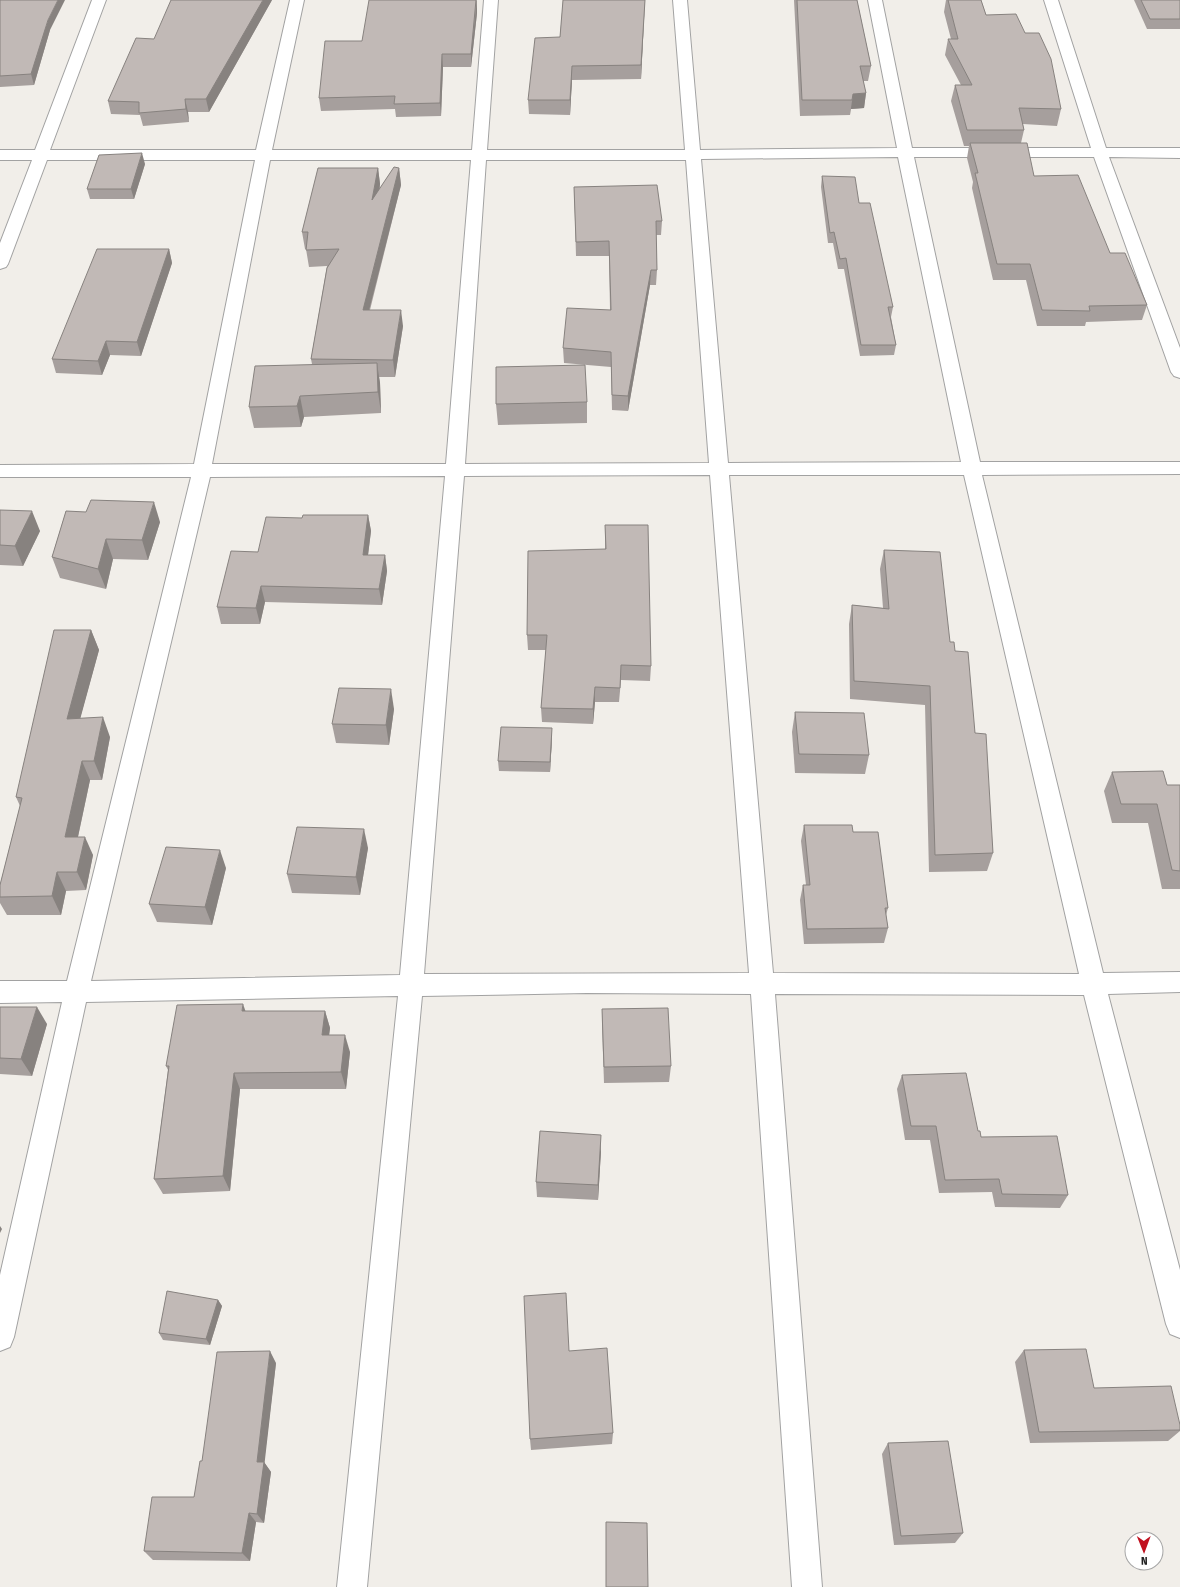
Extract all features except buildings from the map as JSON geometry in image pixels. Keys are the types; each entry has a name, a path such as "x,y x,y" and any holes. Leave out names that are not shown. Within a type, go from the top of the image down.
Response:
{"street":[{"path":"0,264 99,0"},
{"path":"0,1337 76,992 202,470 263,155 298,0"},
{"path":"352,1587 411,984 455,470 490,0"},
{"path":"680,0 762,983 807,1587"},
{"path":"875,0 905,152 972,470 1094,985 1180,1324"},
{"path":"1051,0 1100,153 1180,372"},
{"path":"0,155 692,155 905,152 1180,153"},
{"path":"0,471 720,469 972,470 1180,468"},
{"path":"0,992 76,992 411,984 762,983 1094,985 1180,982"}]}
